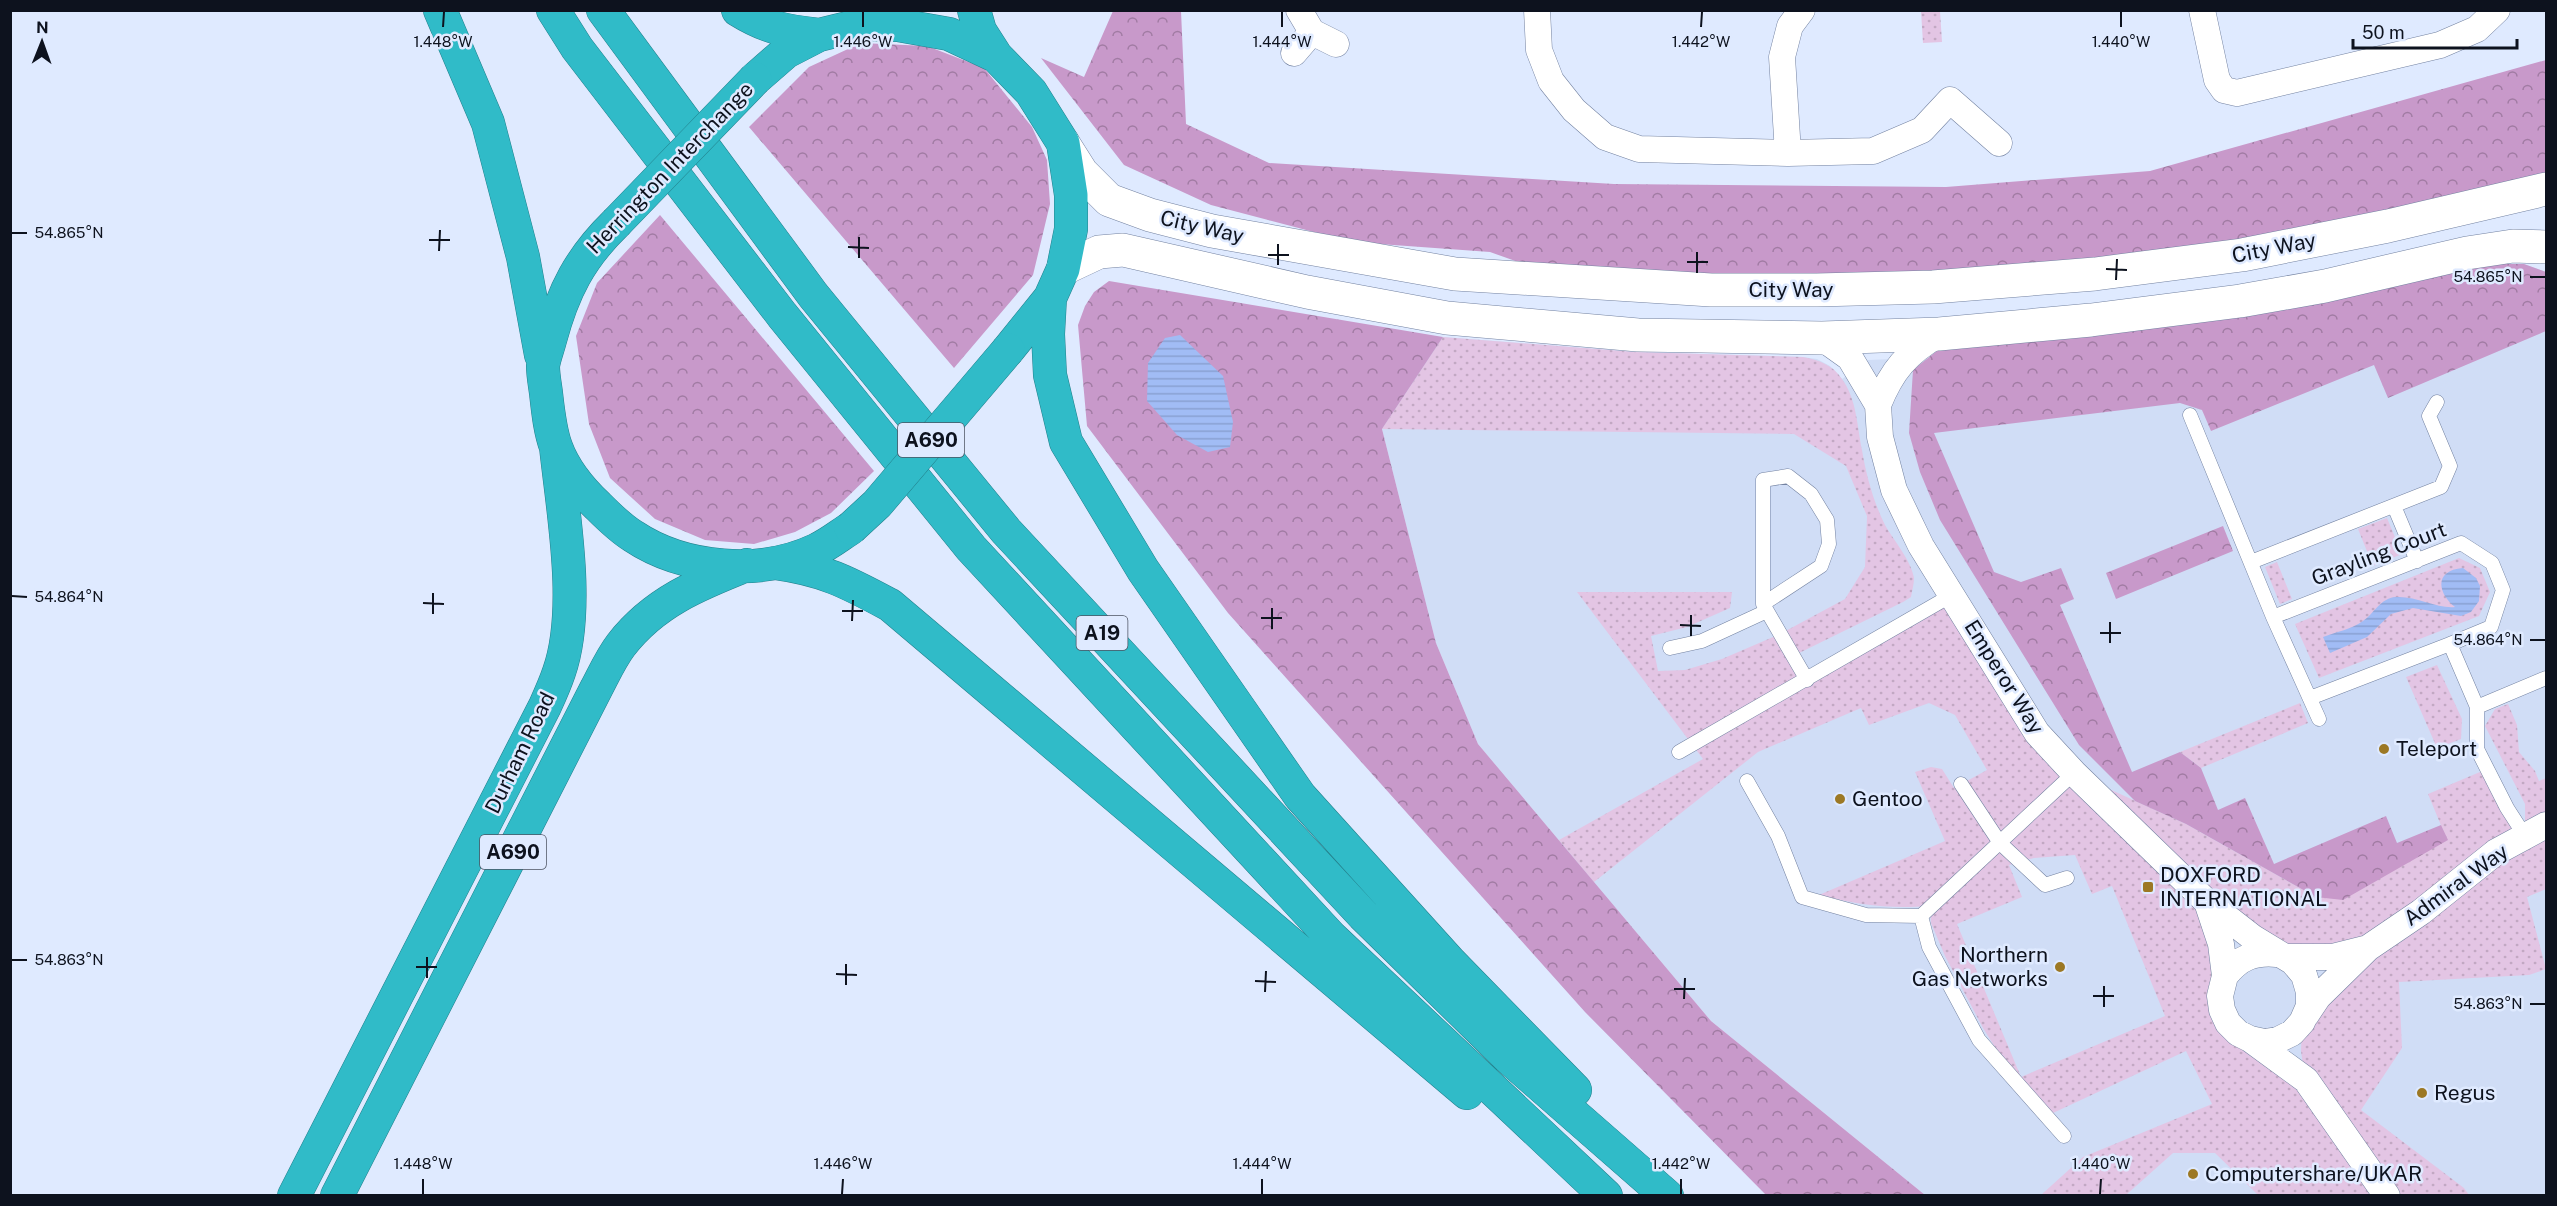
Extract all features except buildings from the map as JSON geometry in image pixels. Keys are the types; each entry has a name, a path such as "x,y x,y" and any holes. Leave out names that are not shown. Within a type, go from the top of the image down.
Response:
{"highway":[{"path":"440,10 488,123 523,257 543,366"},
{"name":"A19","path":"553,10 577,48 782,315 971,548 1331,937 1606,1196"},
{"name":"A19","path":"603,10 813,296 1006,531 1363,915 1508,1057 1667,1196"},
{"path":"738,10 753,20 781,31 819,35"},
{"name":"A690","path":"864,24 903,10"},
{"name":"A690","path":"974,10 980,31 996,56"},
{"name":"Herrington Interchange","path":"1057,284 1008,350 877,504 851,528 816,550 761,564 716,565 688,560 659,550 633,537 589,498 570,474 556,447 543,366 564,294 594,245 755,79 786,52 819,35 864,24 927,28 949,34 996,56 1030,92 1063,143 1071,195 1071,229 1057,284 1048,334 1050,375 1066,442 1143,570 1300,796 1450,962 1678,1196"},
{"name":"Durham Road","path":"294,1196 529,737 560,670 567,631 569,593 556,447"},
{"path":"761,564 811,568 838,577 890,605 1329,978 1591,1196"},
{"name":"Durham Road","path":"337,1196 620,645 662,604 689,588 761,564"}],"main road":[{"name":"City Way","path":"1063,143 1082,173 1109,200 1150,215 1212,231 1455,274 1711,290 1933,287 2106,273 2242,255 2388,226 2547,189"},
{"name":"City Way","path":"1057,284 1099,252 1123,250 1307,292 1447,318 1638,335 1821,338 1939,334 2091,320 2240,301 2325,285 2467,253 2513,246 2547,247"}],"street":[{"path":"1537,10 1539,50 1551,81 1574,110 1605,137 1639,149 1788,153 1873,151 1922,130 1950,100 1999,143"},
{"path":"1788,153 1782,57 1790,26 1802,10"},
{"path":"2202,10 2217,80 2224,90 2237,93 2440,45 2477,29 2497,10"},
{"path":"1294,53 1306,21 1336,44"},
{"name":"Emperor Way","path":"1939,334 1918,347 1900,363 1887,382 1878,405 1880,437 1894,490 1921,546 2037,733 2074,773 2207,902 2281,956 2293,962 2304,975 2309,992 2301,1051 2306,1080"},
{"name":"Emperor Way","path":"1821,338 1850,358 1878,405"},
{"name":"Admiral Way","path":"2304,1018 2318,997 2368,948 2421,912 2496,852 2536,830"},
{"name":"Emperor Way","path":"2207,902 2221,944 2225,976 2220,996 2222,1010 2228,1023 2238,1033 2250,1039 2306,1080"},
{"name":"Admiral Way","path":"2281,956 2332,957 2368,948"},
{"path":"2225,976 2235,964 2248,956 2260,952 2281,956"},
{"path":"2250,1039 2264,1042 2278,1040 2292,1033 2304,1018"},
{"path":"2306,1080 2387,1196"}],"lane":[{"path":"2251,562 2441,487 2450,466 2429,416 2437,402"},
{"path":"2190,416 2273,617 2319,719"},
{"path":"1670,648 1702,641 1765,607 1821,566 1829,544 1827,520 1811,494 1788,476 1763,480 1765,607 1807,680"},
{"path":"2394,506 2417,561"},
{"name":"Grayling Court","path":"2273,617 2461,543 2493,562 2503,590 2491,627 2310,698"},
{"path":"1679,752 1807,680 1952,594"},
{"path":"2450,644 2476,707 2477,749 2507,808 2536,830"},
{"path":"2476,707 2547,678"},
{"path":"1747,781 1778,836 1802,897 1866,915 1922,916 2074,773"},
{"path":"1961,784 2000,843 2045,885 2067,878"},
{"path":"1922,916 1929,947 1980,1040 2064,1136"}],"shaded area":[{"path":"1921,11 1940,11 1942,42 1923,43"},
{"path":"2524,264 2546,272 2546,1195 1925,1195 1711,1021 1478,744 1436,643 1382,429 1443,337 1635,352 1803,357 1817,359 1830,366 1842,379 1868,360 1893,359 1913,370 1924,360"},
{"path":"1443,337 1635,352 1803,357 1825,364 1838,374 1851,396 1874,498 1885,525 1909,564 1914,580 1911,597 1793,656 1806,678 1952,595 2074,773 2186,824 2316,897 2447,840 2428,794 2487,769 2525,834 2525,804 2485,726 2495,709 2508,704 2517,725 2519,752 2535,771 2539,781 2546,778 2546,889 2527,897 2546,969 2529,975 2399,982 2402,1048 2361,1110 2464,1188 2469,1195 2258,1195 2215,1153 2173,1153 2126,1195 2041,1195 2083,1157 2212,1104 2186,1051 2053,1113 1998,1052 1983,1028 1945,956 1931,923 1930,906 1874,905 1819,895 1945,841 1915,772 1931,767 1942,769 1954,788 1987,770 1955,715 1929,703 1869,725 1861,708 1758,752 1594,882 1559,840 1703,759 1577,592 1732,592 1730,608 1687,627 1651,636 1658,671 1685,670 1722,659 1780,634 1845,599 1865,567 1867,516 1846,466 1794,434 1382,429","holes":["2075,855 2092,894 2112,886 2165,1016 2021,1077 1957,924 2022,897 2009,865 2034,858","2208,903 2312,958 2367,949 2302,1022 2301,1051 2305,1079 2222,1010"]},
{"path":"2387,518 2402,554 2373,566 2358,529"},
{"path":"2459,558 2480,568 2490,592 2479,616 2319,678 2295,624"},
{"path":"2277,562 2292,599 2280,604 2265,567"},
{"path":"2437,665 2462,719 2461,739 2437,748 2406,677"},
{"path":"2300,703 2308,723 2201,768 2180,752"}],"green space":[{"path":"1113,11 1181,11 1186,124 1269,163 1614,184 1946,187 2150,171 2546,60 2546,189 2095,274 1577,283 1490,252 1352,242 1211,205 1124,165 1041,58 1084,77"},
{"path":"861,43 927,46 984,68 1032,127 1047,160 1050,204 1033,275 954,368 749,127 809,67"},
{"path":"660,215 874,471 831,513 795,532 754,544 705,540 655,519 610,478 589,424 576,336 597,283"},
{"path":"2487,264 2524,264 2546,272 2546,331 2388,398 2374,365 2211,431 2202,410 2180,403 1934,433 1994,572 2021,582 2061,568 2074,599 2060,605 2132,772 2180,752 2201,768 2218,810 2245,798 2274,864 2386,816 2397,843 2441,825 2448,840 2343,900 2316,897 2186,824 2135,801 2079,745 1940,520 1920,472 1909,433 1913,370 1938,350"},
{"path":"1109,281 1443,337 1382,429 1436,643 1478,744 1711,1021 1925,1195 1766,1195 1585,1012 1228,613 1087,426 1078,325 1085,306 1094,292"},
{"path":"2223,526 2233,551 2116,599 2106,573"}],"water":[{"path":"1180,335 1223,376 1233,422 1230,447 1208,452 1177,435 1147,401 1148,363 1165,338"},
{"path":"2463,568 2476,578 2480,586 2479,601 2471,612 2461,616 2413,608 2391,614 2367,637 2330,653 2323,637 2359,624 2381,603 2390,598 2412,598 2455,607 2445,595 2441,583 2447,573"}],"place":[{"name":"Teleport","path":"2384,749"},
{"name":"Gentoo","path":"1840,799"},
{"name":"DOXFORD INTERNATIONAL","path":"2148,887"},
{"name":"Northern Gas Networks","path":"2060,967"},
{"name":"Regus","path":"2422,1093"},
{"name":"Computershare/UKAR","path":"2193,1174"}]}
